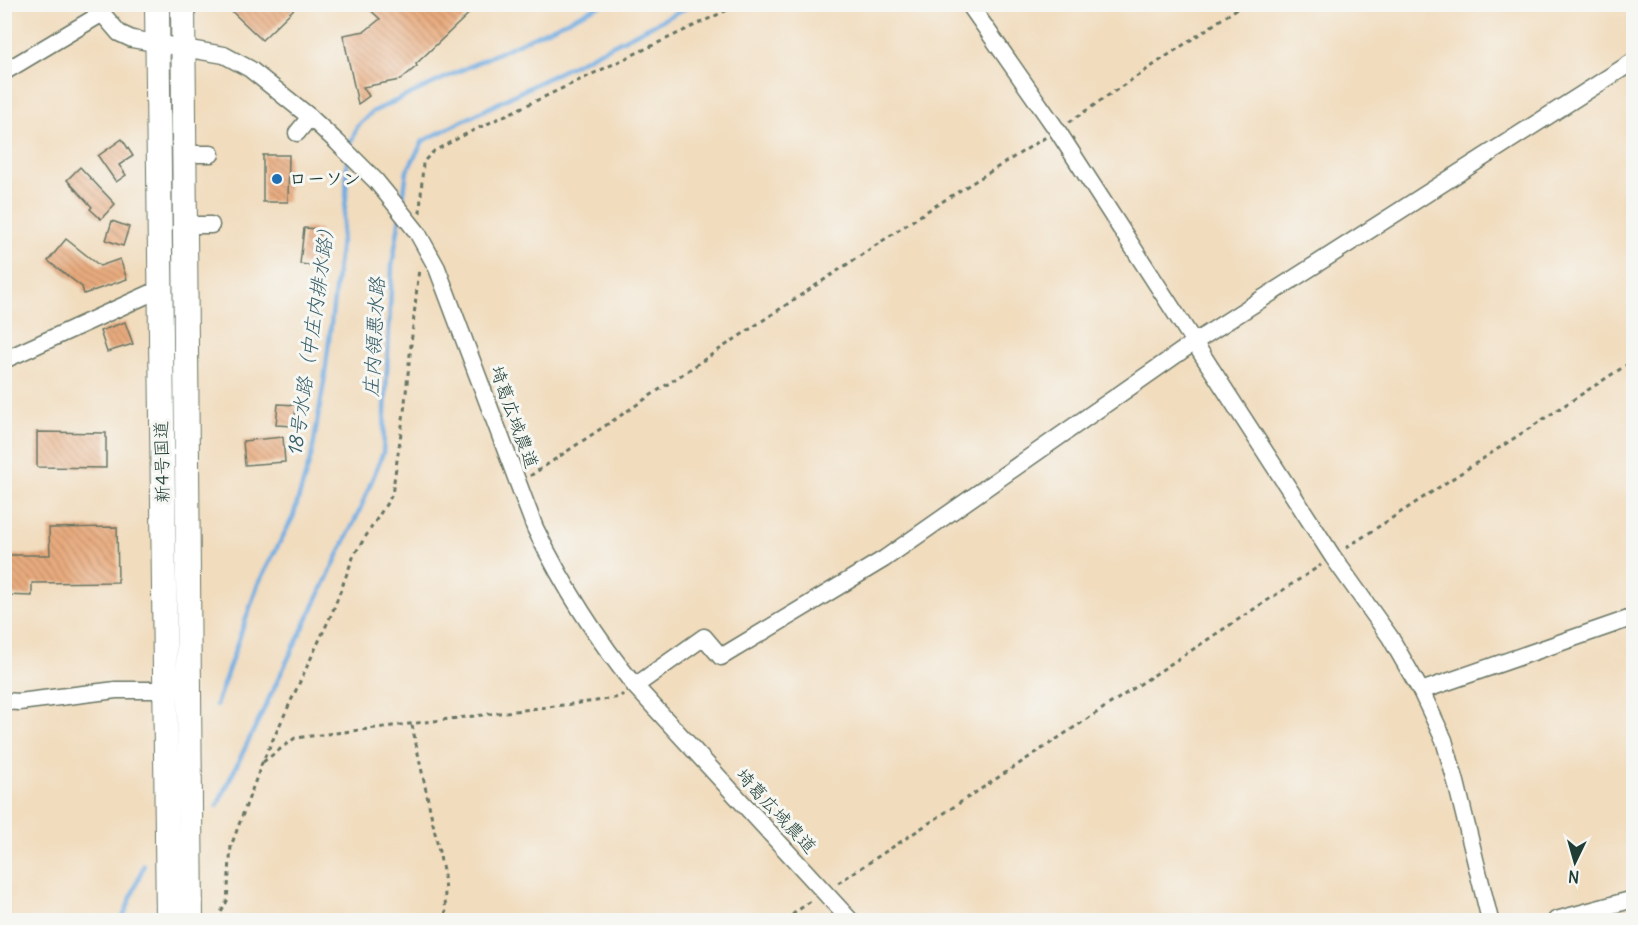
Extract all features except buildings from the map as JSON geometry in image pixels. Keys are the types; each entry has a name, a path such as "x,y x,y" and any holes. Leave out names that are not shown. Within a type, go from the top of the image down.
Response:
{"highway":[{"name":"新4号国道","path":"157,4 168,921"},
{"name":"新4号国道","path":"183,4 192,921"}],"street":[{"path":"969,4 1057,130 1333,557 1390,637 1421,691 1444,740 1490,921"},
{"name":"埼葛広域農道","path":"98,9 119,33 132,39 224,55 241,64 310,117 366,171 394,203 414,229 437,268 517,483 552,563 603,647 635,686 850,921"},
{"path":"4,72 98,9"},
{"path":"635,686 704,637 721,657 884,559 1193,343 1634,61"},
{"path":"297,133 310,117"},
{"path":"183,154 211,154"},
{"path":"185,225 210,225"},
{"path":"4,360 160,289"},
{"path":"1421,691 1634,617"},
{"path":"4,700 19,702 116,690 165,690"},
{"path":"1556,921 1634,899"}],"path":[{"path":"414,229 420,216 423,162 434,152 468,133 740,4"},
{"path":"517,483 924,213 1057,130 1244,4"},
{"path":"217,921 227,902 231,846 262,763 332,613 354,555 392,495 404,412 420,260 430,254"},
{"path":"785,921 824,892 1634,360"},
{"path":"262,763 296,738 596,701 620,697 635,686"},
{"path":"412,724 444,875 446,921"}],"waterway":[{"name":"18号水路（中庄内排水路）","path":"349,147 357,127 372,112 603,4"},
{"name":"庄内領悪水路","path":"402,206 407,171 423,141 694,4"},
{"name":"18号水路（中庄内排水路）","path":"216,705 258,584 293,517 312,453 324,382 346,198 347,158"},
{"name":"庄内領悪水路","path":"217,806 359,512 383,453 392,266 400,217"},
{"name":"18号水路（中庄内排水路）","path":"122,920 144,865"}],"place":[{"name":"ローソン","path":"277,179"}]}
